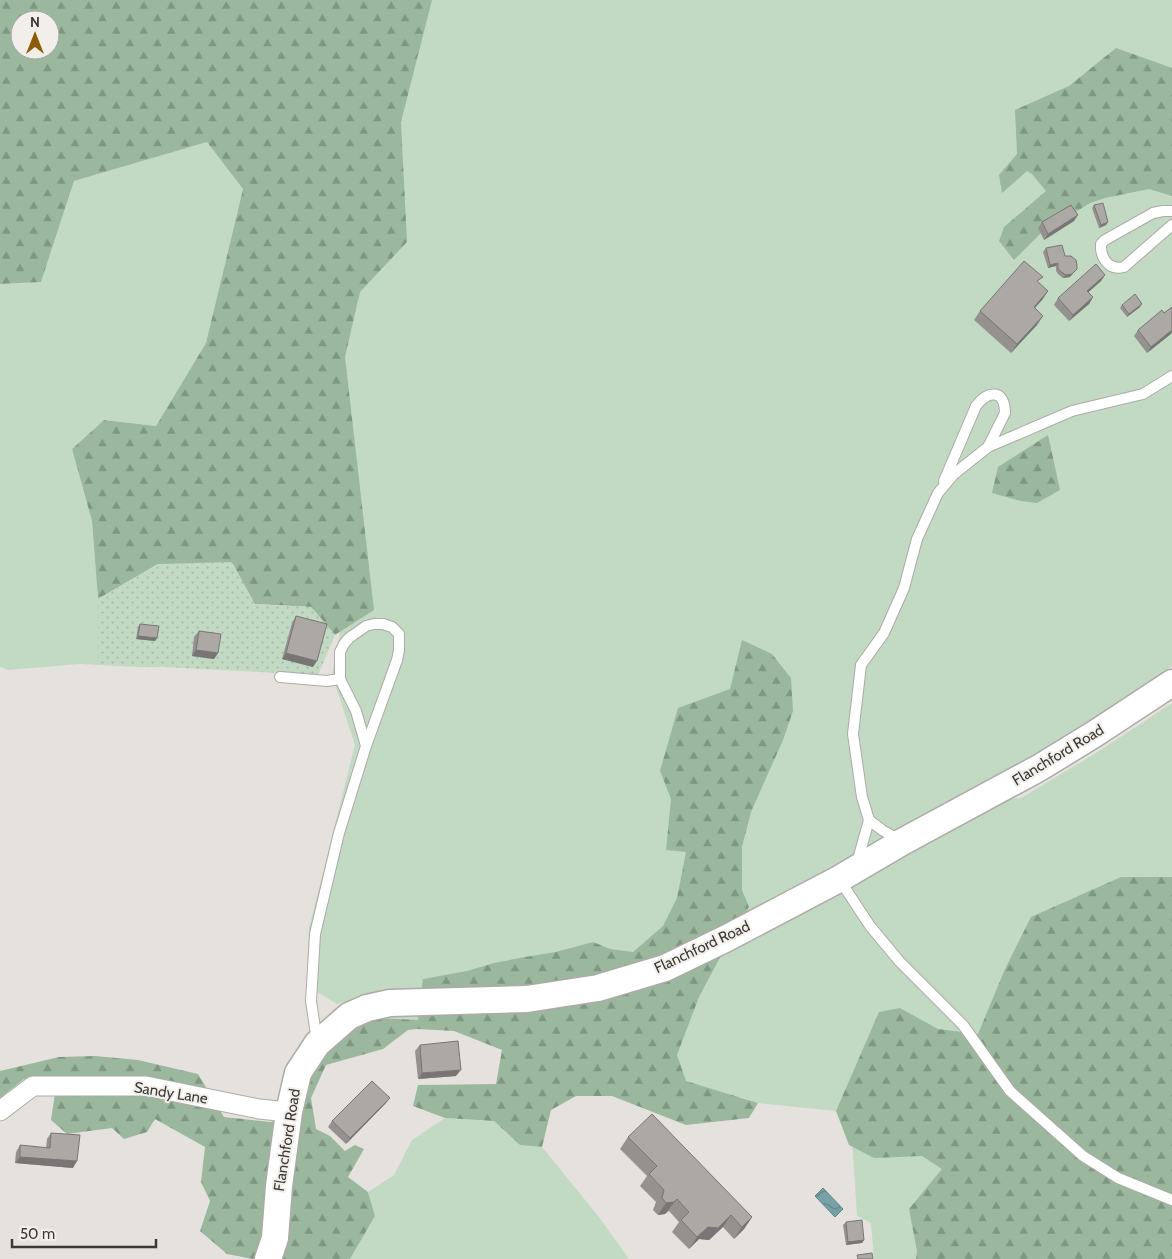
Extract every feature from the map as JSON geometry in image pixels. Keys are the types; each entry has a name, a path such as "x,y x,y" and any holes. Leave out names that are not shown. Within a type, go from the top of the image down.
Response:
{"street":[{"name":"Flanchford Road","path":"268,1259 274,1238 289,1112 298,1073 317,1044 349,1016 390,1002 527,999 598,988 665,968 725,939 1039,768 1096,733 1172,682"},
{"name":"Sandy Lane","path":"0,1111 32,1086 146,1086 259,1109 289,1112"}],"lane":[{"path":"1172,211 1153,213 1105,240 1102,244 1101,254 1109,264 1120,268 1124,267 1172,225"},
{"path":"938,493 954,474 988,447 1072,410 1143,394 1172,376"},
{"path":"902,842 869,820 862,797 853,734 861,665 884,633 904,588 917,539 976,406 984,398 995,394 1000,396 1003,401 1006,413 988,447"},
{"path":"317,1044 311,1001 315,934 340,833 366,746 399,650 398,634 392,627 383,624 366,626 349,638 340,652 340,679 356,711 366,746"},
{"path":"280,677 326,681 340,679"},
{"path":"869,820 847,873 870,926 900,962 963,1025 1010,1091 1082,1156 1118,1178 1172,1200"}],"green space":[{"path":"0,0 432,0 401,122 407,242 360,292 345,357 374,610 335,635 311,607 255,604 158,564 98,599 92,521 72,449 104,420 156,426 206,343 243,189 207,142 74,181 41,282 0,284"},
{"path":"215,0 1172,0 1172,666 1065,741 965,800 1021,798 1096,753 1172,703 1172,1259 874,1259 871,1223 857,1216 852,1139 836,1109 836,1111 758,1103 741,1097 721,1097 541,1026 351,1028 349,1004 346,1002 337,1004 307,986 309,928 355,745 332,675 340,632"},
{"path":"1116,48 1172,68 1172,196 1149,189 1090,203 1040,234 1014,260 999,241 1004,227 1046,191 1032,174 1027,171 1002,193 999,175 1017,154 1015,110 1069,86"},
{"path":"207,142 243,189 206,343 156,426 104,420 72,449 92,521 98,599 98,665 80,664 8,670 0,667 0,284 41,282 74,181"},
{"path":"1048,435 1060,490 1037,503 1021,501 992,493 998,467"},
{"path":"232,562 255,604 311,607 335,635 318,675 98,665 98,599 158,564"},
{"path":"742,640 772,654 791,678 793,711 783,740 751,812 742,847 742,890 749,907 699,997 677,1055 686,1081 758,1103 749,1118 686,1125 612,1096 576,1096 551,1110 542,1147 520,1145 494,1121 445,1118 413,1106 418,1085 496,1084 502,1050 454,1031 408,1030 383,1049 326,1065 311,1098 316,1129 330,1136 345,1151 355,1145 364,1149 348,1177 368,1192 375,1216 350,1259 253,1259 227,1254 200,1231 210,1201 201,1182 205,1147 155,1119 147,1132 124,1139 112,1128 67,1134 51,1120 57,1080 24,1079 0,1098 0,1071 59,1057 95,1056 138,1060 198,1074 224,1117 270,1122 298,1118 315,1057 326,1042 374,1018 418,1020 423,979 467,971 494,963 556,952 593,942 610,949 633,952 663,926 677,898 686,852 666,850 671,799 660,771 678,708 730,689"},
{"path":"1121,877 1172,877 1172,1259 916,1259 917,1251 909,1209 942,1169 922,1156 874,1158 849,1145 836,1111 879,1012 900,1008 938,1029 978,1034 1005,969 1031,917"},
{"path":"445,1118 494,1121 520,1145 542,1147 599,1217 629,1259 350,1259 375,1216 368,1192 394,1175 412,1140"}],"water":[{"path":"823,1188 843,1209 835,1217 815,1196"}],"building":[{"path":"1103,203 1108,222 1101,225 1094,205"},
{"path":"1071,205 1078,215 1048,234 1042,222"},
{"path":"1062,245 1065,256 1071,256 1076,260 1077,269 1072,274 1066,275 1060,271 1058,263 1050,265 1046,248"},
{"path":"1024,261 1043,277 1037,281 1048,291 1034,307 1043,316 1017,344 980,311"},
{"path":"1096,264 1105,275 1087,291 1093,297 1073,315 1058,298"},
{"path":"1135,294 1142,304 1129,314 1122,305"},
{"path":"1172,307 1172,330 1151,347 1138,330 1162,310 1164,313"},
{"path":"296,616 327,624 317,661 286,653"},
{"path":"140,624 159,626 157,638 138,636"},
{"path":"199,631 221,634 218,653 196,650"},
{"path":"458,1041 461,1070 422,1073 420,1045"},
{"path":"372,1081 390,1098 350,1138 332,1121"},
{"path":"652,1114 752,1217 742,1227 731,1215 718,1228 708,1227 697,1237 681,1220 689,1212 677,1199 674,1202 666,1203 662,1198 664,1190 649,1174 657,1166 628,1137"},
{"path":"51,1133 80,1135 77,1161 20,1157 20,1145 50,1148"},
{"path":"862,1220 864,1240 848,1242 846,1222"},
{"path":"872,1253 873,1259 858,1259 857,1255"}]}
